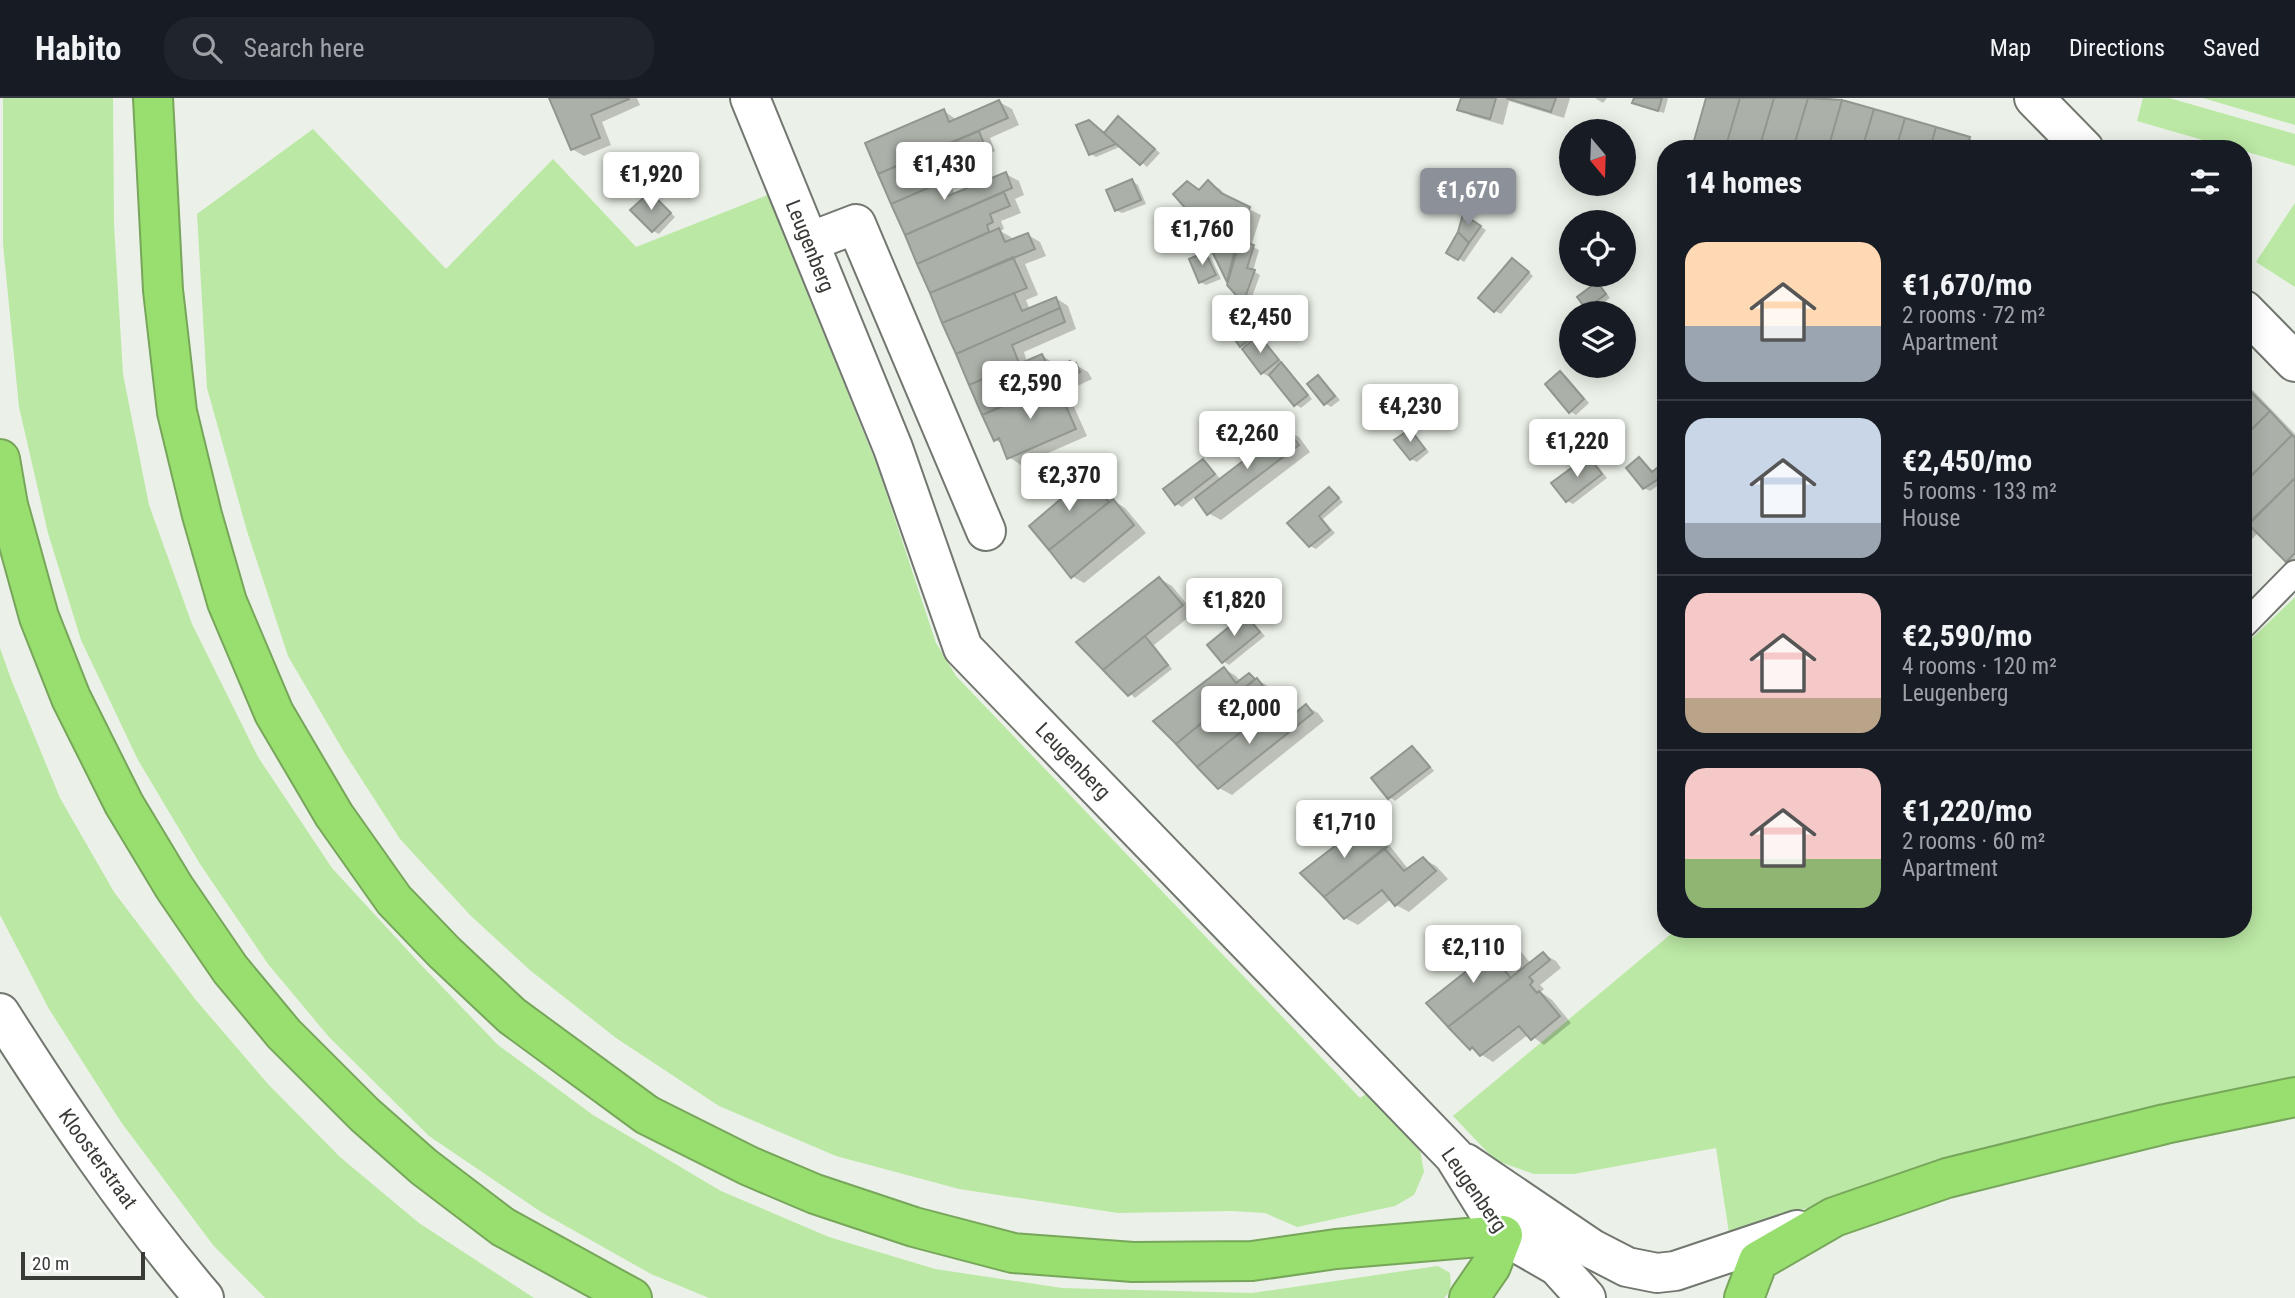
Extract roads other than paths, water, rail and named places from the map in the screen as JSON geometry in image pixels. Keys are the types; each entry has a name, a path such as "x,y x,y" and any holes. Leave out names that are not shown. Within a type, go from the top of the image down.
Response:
{"highway":[{"path":"152,98 163,290 177,412 227,602 274,713 334,815 394,900 444,953 512,1016 647,1115 749,1166 815,1194 914,1227 1013,1253 1133,1262 1252,1261 1336,1248 1503,1235 1491,1266 1469,1298"},
{"path":"0,459 8,505 39,617 71,698 124,804 174,887 230,969 284,1034 365,1115 424,1167 503,1227 632,1298"},
{"path":"1744,1298 1758,1261 1834,1217 1947,1178 2165,1124 2295,1097"}],"street":[{"name":"Leugenberg","path":"750,98 893,448 963,648 1454,1156 1503,1235 1557,1266 1586,1298"},
{"path":"2034,98 2075,140"},
{"path":"809,242 856,224 986,531"},
{"path":"2252,318 2295,362"},
{"name":"Kloosterstraat","path":"0,1013 75,1128 204,1298"},
{"path":"1454,1156 1592,1249 1627,1267 1657,1273 1675,1271 1834,1217"}],"lane":[{"path":"2252,617 2295,573"}]}
